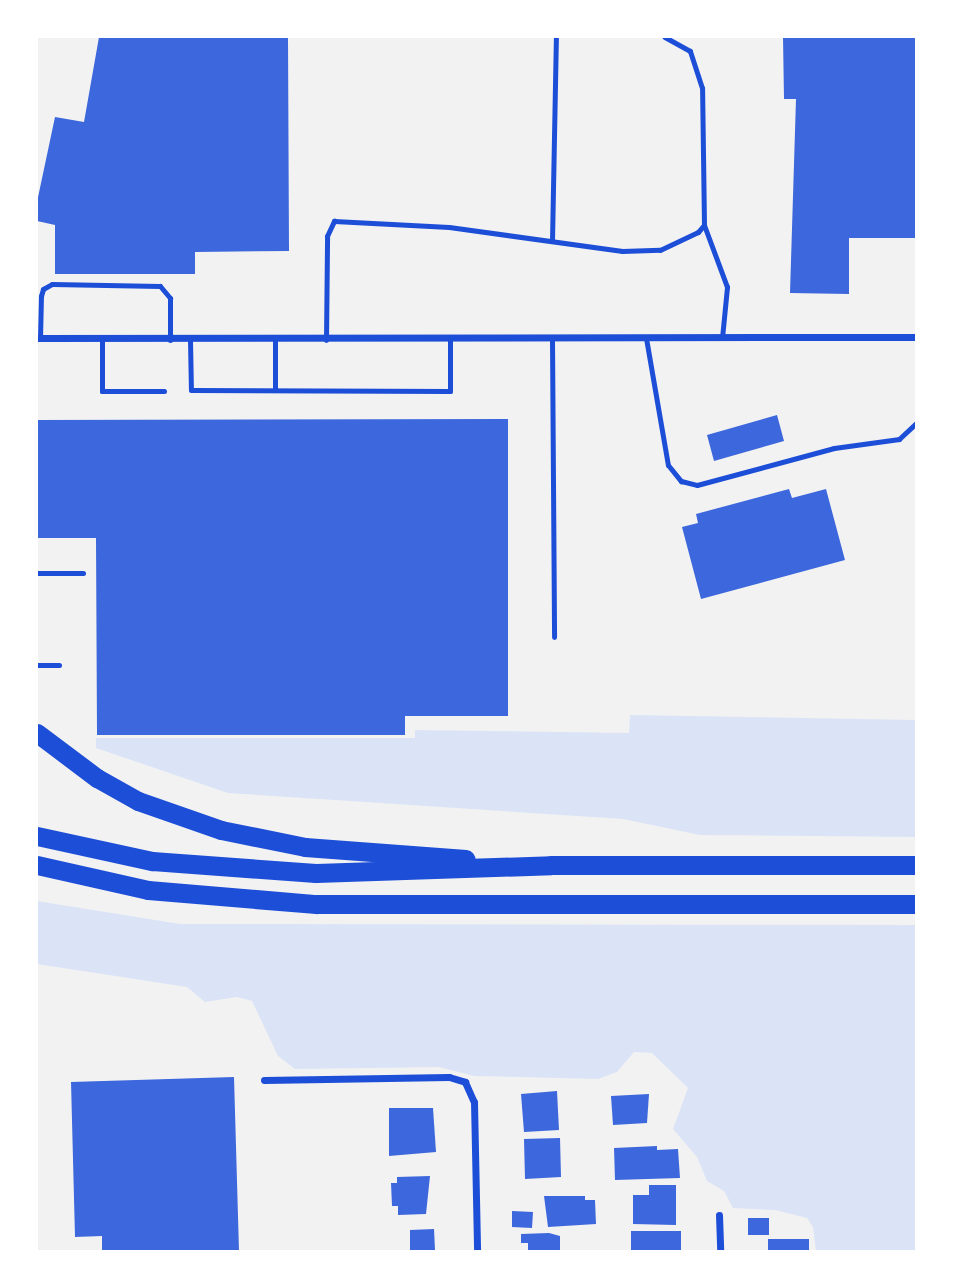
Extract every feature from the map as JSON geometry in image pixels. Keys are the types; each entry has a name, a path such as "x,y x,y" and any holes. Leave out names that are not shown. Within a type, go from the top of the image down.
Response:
{"highway":[{"path":"37,733 97,778 183,819 305,847 551,865"},
{"path":"37,836 152,861 261,871 372,874 551,865 916,865"},
{"path":"37,865 160,892 317,904 916,904"}],"street":[{"path":"38,339 916,337"},
{"path":"264,1080 449,1077 465,1082 474,1102 477,1251"},
{"path":"719,1215 720,1251"}],"lane":[{"path":"552,242 556,37"},
{"path":"664,37 690,51 698,65 704,225 727,287 722,338"},
{"path":"326,340 327,236 334,221 449,227 622,251 660,250 698,232 704,225"},
{"path":"38,339 41,296 43,289 52,284 160,286 167,290 170,340"},
{"path":"646,338 668,465 681,481 697,485 834,448 899,439 916,424"},
{"path":"190,340 191,390 450,391 450,339"},
{"path":"552,339 554,637"},
{"path":"102,340 102,391 164,391"},
{"path":"275,340 275,390"},
{"path":"37,573 83,573"},
{"path":"37,665 59,665"}],"shaded area":[{"path":"630,715 916,720 916,837 700,835 623,819 228,793 96,748 96,738 415,738 415,730 629,733"},
{"path":"37,901 180,924 916,925 916,1251 816,1251 813,1227 807,1218 775,1210 733,1208 724,1191 707,1181 697,1157 673,1129 688,1088 652,1053 634,1052 617,1072 598,1079 474,1076 439,1067 295,1069 278,1056 252,1001 237,997 205,1002 187,987 37,964"}],"building":[{"path":"99,37 288,37 289,251 195,252 195,274 55,274 55,225 37,221 37,202 55,117 84,122"},
{"path":"783,37 916,37 916,238 849,238 849,294 790,293 796,99 784,99"},
{"path":"777,415 784,441 714,461 707,435"},
{"path":"508,419 508,716 405,716 405,735 97,735 96,538 37,538 37,420"},
{"path":"789,489 792,498 826,489 845,560 701,599 682,527 698,523 696,514"},
{"path":"234,1077 239,1251 102,1251 102,1236 75,1237 71,1082"},
{"path":"557,1091 559,1130 524,1132 521,1094"},
{"path":"649,1094 647,1123 613,1125 611,1096"},
{"path":"389,1108 433,1108 436,1152 389,1156"},
{"path":"560,1138 561,1177 525,1179 524,1139"},
{"path":"657,1146 657,1150 678,1149 680,1178 615,1180 614,1148"},
{"path":"430,1176 426,1214 398,1215 398,1206 392,1206 391,1183 397,1183 397,1177"},
{"path":"649,1185 676,1185 676,1225 633,1224 633,1195 649,1195"},
{"path":"544,1196 585,1196 585,1200 595,1200 596,1224 548,1227"},
{"path":"512,1211 533,1212 532,1228 512,1227"},
{"path":"748,1218 769,1218 769,1235 748,1235"},
{"path":"434,1229 435,1250 410,1250 410,1230"},
{"path":"631,1231 681,1231 681,1251 631,1251"},
{"path":"549,1233 560,1236 560,1251 528,1251 528,1243 521,1243 521,1234"},
{"path":"768,1239 809,1239 809,1251 768,1251"}]}
